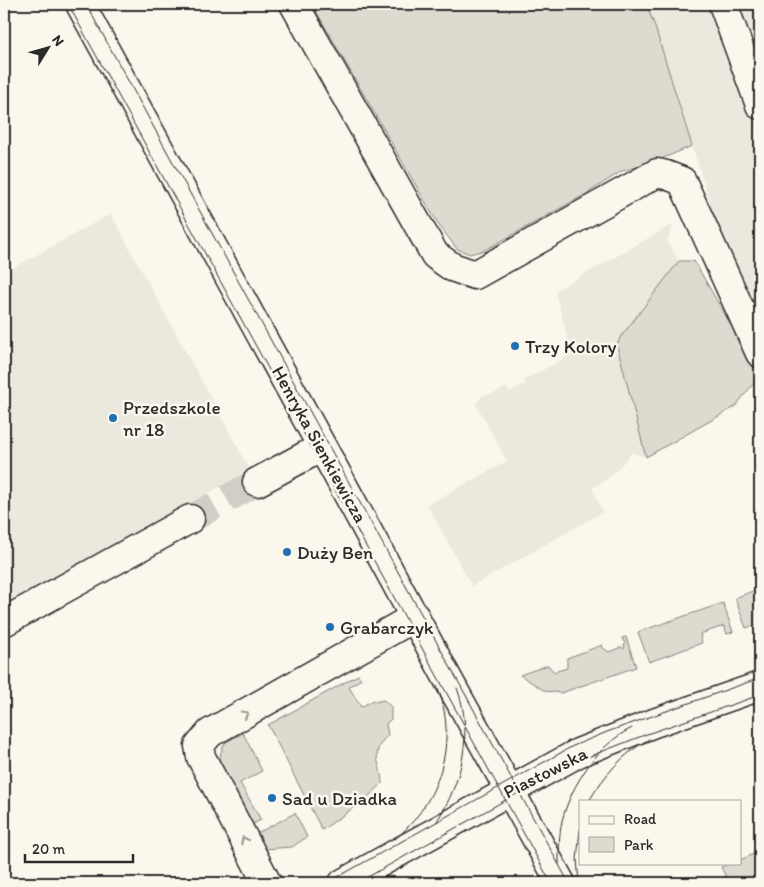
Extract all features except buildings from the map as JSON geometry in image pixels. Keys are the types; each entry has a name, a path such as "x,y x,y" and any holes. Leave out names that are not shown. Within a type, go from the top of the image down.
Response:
{"street":[{"name":"Henryka Sienkiewicza","path":"80,4 561,883"},
{"path":"294,4 435,255 452,267 475,275 657,173 666,174 682,180 760,353"},
{"path":"723,4 760,105"},
{"path":"257,482 322,447"},
{"path":"4,622 190,519"},
{"path":"267,883 201,757 199,746 210,733 415,617"},
{"name":"Piastowska","path":"343,883 509,790 585,750 654,723 760,686"}],"shaded area":[{"path":"646,4 760,4 760,327 727,257 654,24"},
{"name":"Przedszkole nr 18","path":"111,214 250,470 4,606 4,273"},
{"path":"673,226 667,241 679,261 694,261 760,375 735,407 646,457 632,453 609,478 592,488 603,512 472,586 427,505 507,461 476,404 483,395 493,394 506,387 510,392 526,383 524,380 572,354 555,291"}],"green space":[{"path":"312,4 646,4 692,146 649,164 622,171 586,194 485,250 470,254 457,249 438,224"},
{"path":"679,261 694,261 760,375 735,407 646,457 617,345 620,338"},
{"path":"760,588 760,623 746,628 735,598"},
{"path":"723,603 733,632 727,634 724,626 700,634 702,643 649,662 638,632"},
{"path":"626,637 636,667 561,693 545,691 520,675 548,665 554,672 567,668 567,658 602,645 609,652 621,647 624,649 625,642 622,638"},
{"path":"358,675 361,679 349,687 361,707 373,700 374,702 384,700 391,707 391,719 386,724 388,735 382,742 377,754 382,784 367,798 322,830 268,725"},
{"path":"243,733 262,771 240,783 261,820 251,825 219,761 222,748 226,742"},
{"path":"295,813 307,837 292,847 264,849 256,834"},
{"path":"760,851 760,883 726,877 721,867 728,864 742,864 742,859"}],"tunnel":[{"path":"190,519 257,482"}],"tram line":[{"path":"68,4 551,883"},
{"path":"86,4 569,883"},
{"path":"327,883 573,746 607,732 760,678"},
{"path":"395,839 411,824 424,807 434,789 441,769 445,749 446,728 437,686"},
{"path":"437,821 453,790 463,757 465,722 457,688"},
{"path":"357,883 554,773 588,757 647,734 760,695"},
{"path":"559,864 562,821 566,807 579,780 597,755 608,744 632,728"},
{"path":"590,800 601,782 615,766 631,751 649,739"},
{"path":"579,840 577,859 579,883"}],"place":[{"name":"Trzy Kolory","path":"515,346"},
{"name":"Przedszkole nr 18","path":"113,418"},
{"name":"Duży Ben","path":"287,552"},
{"name":"Grabarczyk","path":"330,627"},
{"name":"Sad u Dziadka","path":"272,798"}]}
